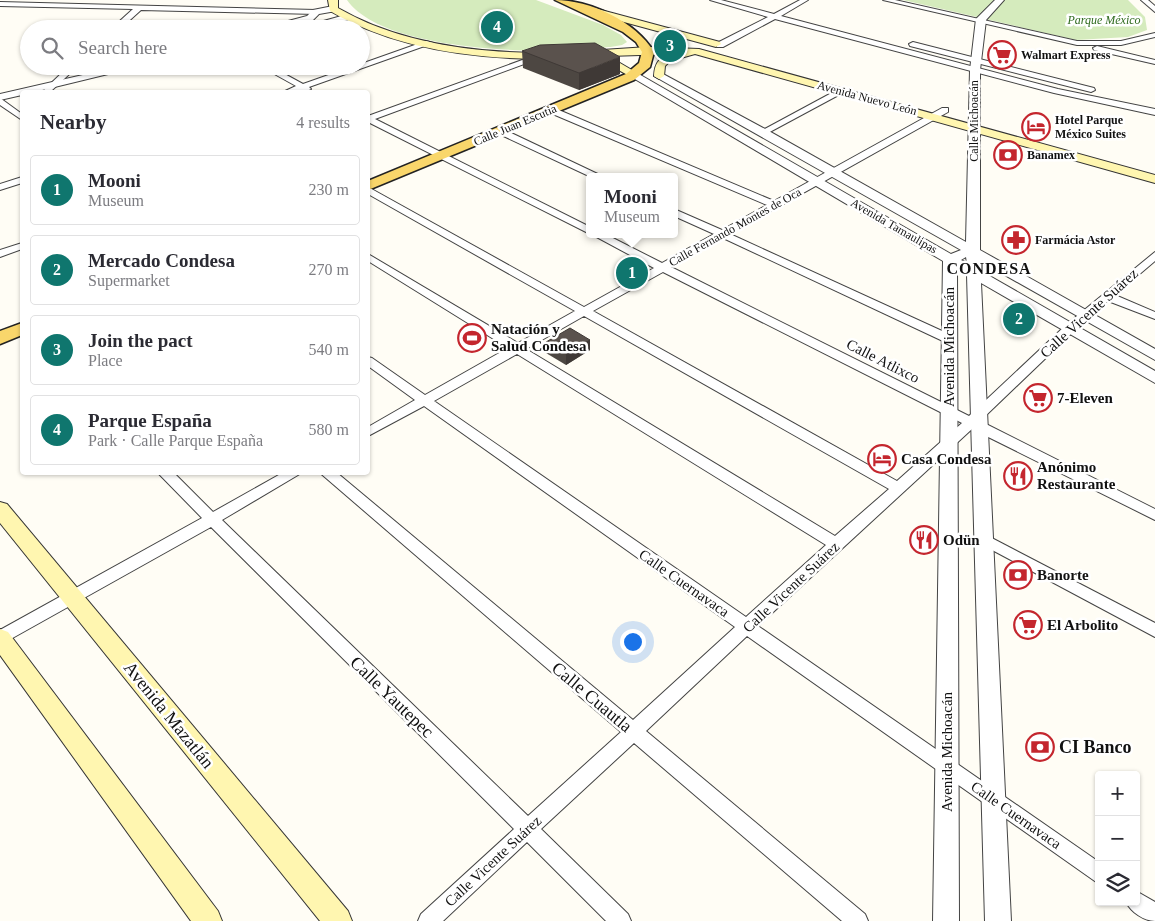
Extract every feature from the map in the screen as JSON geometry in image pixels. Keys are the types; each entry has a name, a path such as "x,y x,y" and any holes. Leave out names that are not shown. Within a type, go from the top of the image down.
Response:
{"main road":[{"path":"560,0 588,10 732,48"},
{"path":"333,5 345,18 351,20"},
{"path":"588,10 630,31 641,40 661,77 676,55 696,51"},
{"path":"370,27 429,43 477,51 559,56"},
{"name":"Avenida Nuevo León","path":"578,55 597,53 648,55 696,51 932,116 974,123 1155,166"},
{"path":"597,53 633,75"},
{"name":"Calle Juan Escutia","path":"370,185 633,75 640,71 648,55"},
{"name":"Avenida Nuevo León","path":"815,72 945,110 974,123 1155,179"},
{"path":"0,338 20,331"},
{"name":"Avenida Mazatlán","path":"0,509 338,921"},
{"path":"0,638 208,921"}],"street":[{"path":"125,20 147,0"},
{"path":"713,0 772,17 975,65 1155,103"},
{"path":"741,0 1101,102 1155,112"},
{"path":"720,45 805,0"},
{"path":"886,0 1077,43 1151,56"},
{"path":"980,21 1000,0"},
{"path":"1144,0 1155,10"},
{"path":"0,4 313,15 317,20"},
{"path":"295,20 313,15 333,5"},
{"path":"336,20 345,18"},
{"name":"Calle Michoacán","path":"973,250 975,65 980,21"},
{"path":"1077,43 1121,42 1152,36 1151,56 1155,72"},
{"path":"370,64 429,43"},
{"path":"370,118 539,56"},
{"path":"0,88 60,75"},
{"path":"48,90 64,75"},
{"path":"32,90 97,75"},
{"path":"281,75 310,90"},
{"path":"293,90 337,75"},
{"name":"Avenida Tamaulipas","path":"633,75 661,77 973,250 1083,316 1155,355"},
{"name":"Avenida Tamaulipas","path":"661,77 817,181 1155,378"},
{"path":"763,132 842,91"},
{"path":"0,97 20,93"},
{"path":"0,101 20,116"},
{"path":"551,110 774,205"},
{"name":"Calle Fernando Montes de Oca","path":"370,431 945,110"},
{"path":"370,120 586,229"},
{"path":"500,131 590,173"},
{"path":"0,187 20,181"},
{"path":"370,191 898,488"},
{"path":"678,214 949,338"},
{"name":"Calle Atlixco","path":"604,238 949,413 976,421 1155,515"},
{"path":"0,254 20,247"},
{"path":"950,259 973,250"},
{"name":"Avenida Michoacán","path":"973,250 976,421 984,539 998,921"},
{"name":"Calle Vicente Suárez","path":"428,921 836,544 976,421 1083,316 1155,255"},
{"path":"370,258 836,544"},
{"name":"Avenida Michoacán","path":"946,921 950,259"},
{"path":"1106,296 1155,316"},
{"name":"Calle Cuernavaca","path":"370,361 994,798 1095,871"},
{"name":"Calle Yautepec","path":"167,475 621,921"},
{"path":"0,638 291,475"},
{"name":"Calle Cuautla","path":"330,475 858,921"},
{"path":"984,539 1155,631"}],"green space":[{"path":"347,0 536,0 603,25 621,35 627,42 622,45 595,48 519,50 476,47 435,41 398,32 367,18"},
{"name":"Parque México","path":"903,0 1128,0 1145,17 1147,30 1128,37 1076,40"}],"building":[{"path":"595,43 620,57 579,73 522,51 540,45"},
{"path":"570,328 590,340 566,354 546,342"}],"place":[{"name":"Parque España","path":"497,27"},
{"name":"Join the pact","path":"670,46"},
{"name":"Walmart Express","path":"1002,55"},
{"name":"Hotel Parque México Suites","path":"1036,127"},
{"name":"Banamex","path":"1008,155"},
{"name":"Farmácia Astor","path":"1016,240"},
{"name":"Mooni","path":"632,273"},
{"name":"Mercado Condesa","path":"1019,319"},
{"name":"Natación y Salud Condesa","path":"472,338"},
{"name":"7-Eleven","path":"1038,398"},
{"name":"Casa Condesa","path":"882,459"},
{"name":"Anónimo Restaurante","path":"1018,476"},
{"name":"Odün","path":"924,540"},
{"name":"Banorte","path":"1018,575"},
{"name":"El Arbolito","path":"1028,625"},
{"name":"CI Banco","path":"1040,747"}],"district":[{"name":"CONDESA","path":"989,268"}]}
